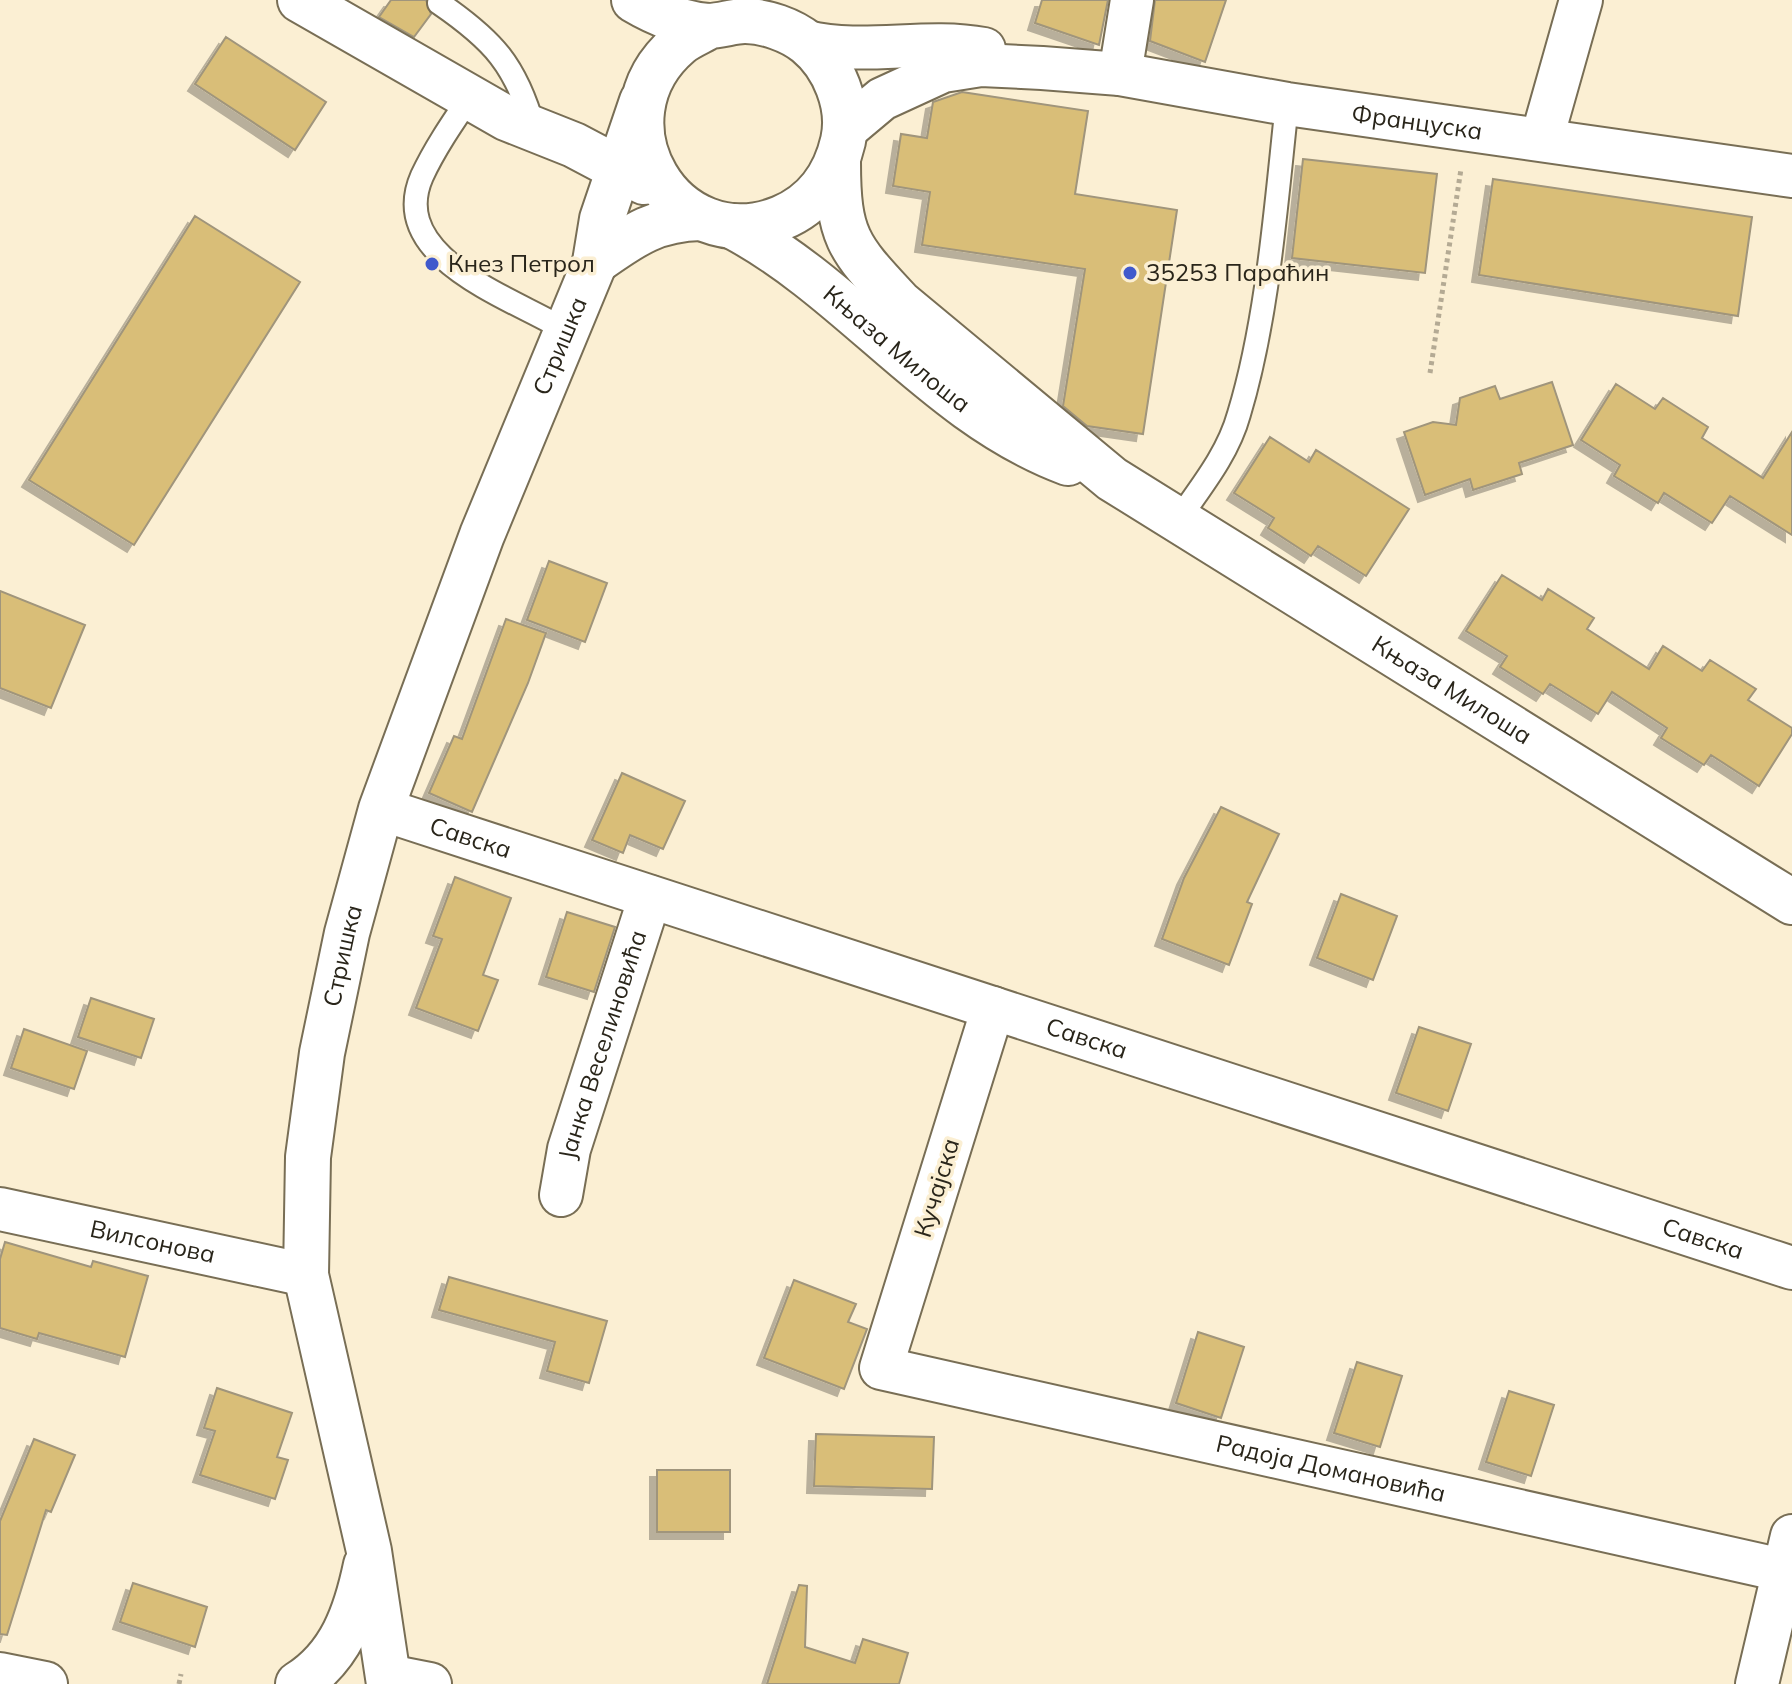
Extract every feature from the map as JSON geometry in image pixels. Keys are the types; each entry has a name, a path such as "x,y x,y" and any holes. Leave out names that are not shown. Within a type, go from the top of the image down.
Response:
{"main road":[{"name":"Књаза Милоша","path":"300,0 503,115 619,166 702,214 766,244 985,418 1048,456 1112,479"},
{"path":"595,262 649,226 670,218 702,214 765,224 796,212 821,190 842,146 842,97 833,77 782,23 692,16 634,0"},
{"path":"692,16 649,85 641,136 651,170 702,214"},
{"name":"Стришка","path":"403,1681 369,1551 306,1275 308,1157 322,1053 347,933 381,809 482,535 595,262 602,219 649,85"},
{"path":"503,115 576,176 602,219"},
{"name":"Књаза Милоша","path":"842,146 841,225 847,240 873,275 912,313 1112,479 1792,902"},
{"path":"298,1684 338,1648 358,1603 369,1551"},
{"path":"0,1675 45,1684"}],"street":[{"path":"1120,74 1132,0"},
{"path":"1542,138 1581,0"},
{"name":"Француска","path":"782,23 858,50 920,44 977,48 1014,55 1042,68"},
{"name":"Француска","path":"842,146 882,99 943,71 981,65 1120,74 1287,104 1792,176"},
{"name":"Савска","path":"381,809 1792,1268"},
{"name":"Јанка Веселиновића","path":"561,1195 569,1149 650,897"},
{"name":"Кучајска","path":"881,1368 993,1008"},
{"name":"Вилсонова","path":"0,1209 306,1275"},
{"name":"Радоја Домановића","path":"881,1368 1787,1553"},
{"path":"1757,1684 1787,1553"}],"lane":[{"path":"439,3 502,55 517,78 503,115 422,177 417,195 420,230 430,246 452,266 565,330"},
{"path":"1178,520 1217,465 1239,415 1269,269 1287,104"}],"path":[{"path":"1430,373 1467,131"},
{"path":"179,1684 181,1674"}],"building":[{"path":"391,0 426,0 431,14 414,37 379,17"},
{"path":"1042,0 1108,0 1099,45 1035,23"},
{"path":"1155,0 1226,0 1205,62 1150,41"},
{"path":"226,37 326,102 295,150 195,84"},
{"path":"962,92 1088,111 1075,194 1177,210 1143,434 1087,426 1063,406 1085,269 922,245 930,192 893,186 901,134 927,138 933,102"},
{"path":"1303,159 1437,174 1425,273 1292,258"},
{"path":"1493,179 1752,217 1738,316 1479,275"},
{"path":"195,216 300,282 134,545 29,480"},
{"path":"1552,382 1573,445 1519,463 1522,474 1473,490 1470,479 1425,495 1404,432 1433,422 1456,425 1460,398 1495,386 1500,399"},
{"path":"1616,384 1655,409 1663,398 1708,427 1702,438 1763,478 1792,432 1792,535 1730,496 1712,523 1664,493 1658,503 1614,476 1620,465 1581,440"},
{"path":"1270,437 1309,462 1316,450 1409,509 1366,576 1318,546 1311,556 1268,528 1274,518 1234,493"},
{"path":"549,561 607,583 585,642 527,620"},
{"path":"1502,575 1542,600 1548,589 1594,618 1587,629 1649,669 1663,646 1702,671 1710,660 1756,689 1748,700 1792,728 1792,734 1759,786 1711,755 1704,765 1661,738 1667,728 1612,692 1598,714 1550,684 1543,694 1500,667 1507,656 1466,631"},
{"path":"0,591 85,625 51,708 0,688"},
{"path":"506,619 546,633 528,683 472,812 429,793 454,736 462,739"},
{"path":"622,773 685,801 663,849 630,835 623,853 592,840"},
{"path":"1221,807 1279,834 1247,902 1252,904 1229,965 1162,939 1184,878"},
{"path":"455,877 511,898 483,975 498,980 478,1031 416,1008 442,939 433,936"},
{"path":"1341,894 1397,916 1373,980 1317,958"},
{"path":"567,912 615,927 594,992 546,977"},
{"path":"91,998 154,1019 141,1058 78,1037"},
{"path":"1419,1027 1471,1044 1448,1111 1396,1093"},
{"path":"24,1029 87,1051 74,1089 11,1068"},
{"path":"5,1242 91,1267 93,1261 148,1276 125,1357 39,1333 37,1339 0,1328 0,1259"},
{"path":"449,1277 607,1321 589,1383 547,1371 555,1342 439,1310"},
{"path":"794,1280 856,1304 848,1322 867,1329 844,1389 764,1358"},
{"path":"1198,1332 1244,1347 1221,1418 1176,1403"},
{"path":"1357,1362 1402,1376 1380,1447 1334,1433"},
{"path":"217,1388 292,1413 277,1457 288,1460 275,1499 200,1475 215,1431 204,1428"},
{"path":"1509,1391 1554,1405 1531,1476 1486,1462"},
{"path":"816,1434 934,1437 932,1489 814,1486"},
{"path":"34,1439 75,1455 51,1512 46,1510 7,1635 0,1634 0,1521"},
{"path":"657,1470 730,1470 730,1532 657,1532"},
{"path":"133,1583 207,1607 195,1647 120,1622"},
{"path":"799,1585 807,1586 805,1647 855,1663 863,1639 908,1653 899,1684 767,1684"}],"place":[{"name":"Кнез Петрол","path":"432,264"},
{"name":"35253 Параћин","path":"1130,273"}]}
